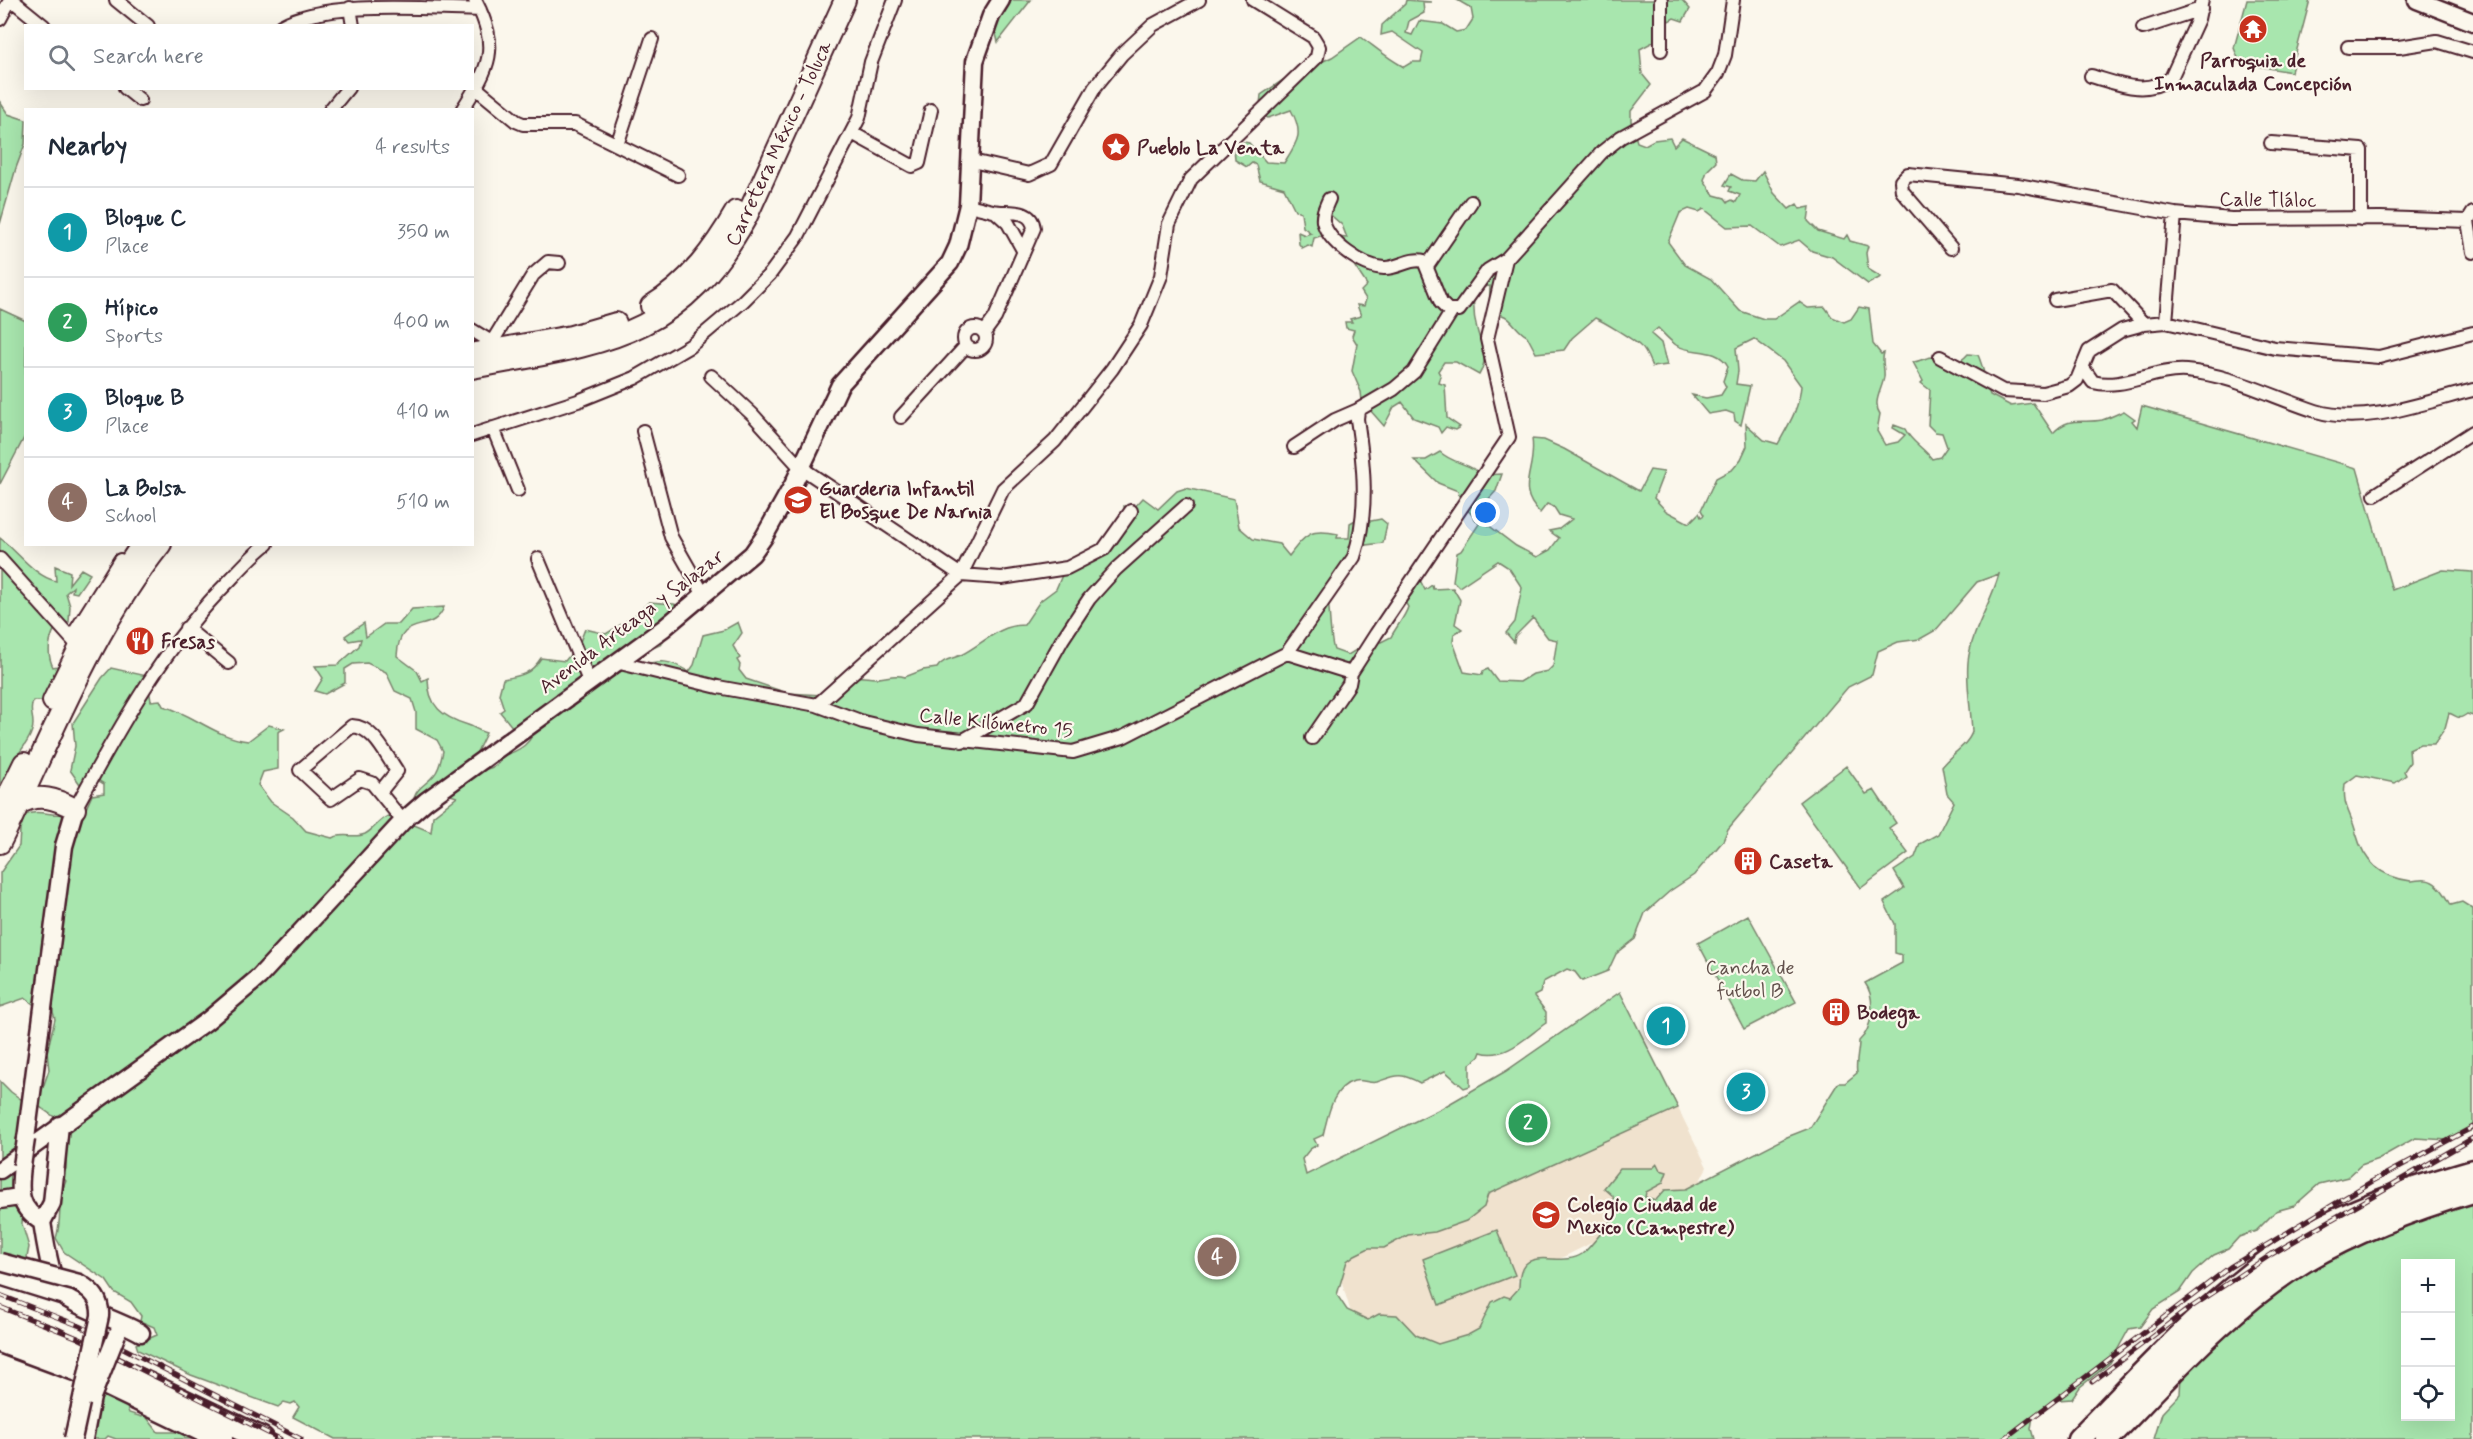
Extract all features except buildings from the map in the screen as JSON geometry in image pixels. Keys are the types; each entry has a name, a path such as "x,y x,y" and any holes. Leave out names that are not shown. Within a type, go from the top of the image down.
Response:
{"highway":[{"path":"2079,1439 2225,1294 2272,1259 2323,1227 2392,1195 2473,1171"},
{"path":"2107,1439 2222,1325 2257,1294 2302,1262 2340,1241 2418,1207 2473,1191"},
{"path":"0,1320 53,1339 262,1439"},
{"path":"0,1341 78,1370 221,1439"}],"main road":[{"name":"Carretera México - Toluca","path":"474,353 496,345 571,336 623,321 659,301 694,272 707,257 737,209 831,0"},
{"name":"Carretera México - Toluca","path":"474,368 580,348 624,334 661,315 699,285 733,243 746,218 845,0"},
{"path":"0,812 75,643 141,546"},
{"path":"0,843 96,644 130,586 160,546"},
{"path":"44,750 47,778 56,798"},
{"path":"19,804 36,797 56,798 75,808"}],"street":[{"path":"0,19 11,0 41,24"},
{"path":"116,0 146,24"},
{"path":"474,434 617,386 690,346 742,302 770,274 798,236 852,134 863,103 871,62 895,0"},
{"name":"Avenida Arteaga y Salazar","path":"0,1170 207,1021 259,978 403,821 526,726 616,662 704,595 752,554 765,537 840,385 950,264 958,246 969,205 973,68 982,38 1000,0"},
{"path":"972,161 1029,174 1051,164 1095,87 1122,54 1153,25 1199,0"},
{"path":"817,705 961,575 1004,489 1055,441 1112,369 1140,326 1161,276 1169,224 1191,179 1317,57 1319,47 1313,37 1253,0"},
{"path":"1661,0 1661,50"},
{"path":"1294,447 1335,420 1358,410 1394,389 1414,372 1452,311 1461,308 1488,270 1506,259 1602,152 1621,137 1705,91 1718,73 1725,55 1733,0"},
{"path":"2417,0 2473,22"},
{"path":"2143,28 2201,4"},
{"path":"2091,76 2140,90 2163,84 2171,78 2201,4"},
{"path":"285,24 299,17 350,8 477,5 490,37 490,48 486,68 463,108"},
{"path":"350,8 353,24"},
{"path":"617,145 652,39"},
{"path":"2348,47 2399,47 2437,41 2473,52"},
{"path":"476,88 516,121 523,124 575,124 678,175"},
{"path":"128,90 140,100"},
{"path":"332,108 346,90"},
{"path":"852,134 912,166 919,164 931,110"},
{"path":"2271,144 2361,150 2361,219"},
{"name":"Calle Tláloc","path":"1951,248 1902,191 1901,181 1908,174 2018,185 2175,214 2231,219 2471,217 2473,252"},
{"path":"1329,199 1323,216 1325,227 1352,254 1374,267 1387,268 1417,260 1428,265 1441,303 1452,311"},
{"path":"1428,265 1471,202"},
{"path":"901,417 966,346 965,335 968,330 979,329 984,333 996,318 1023,250 1032,237 1033,222 1024,214 1012,211 996,212 969,205"},
{"path":"996,212 1008,223 1023,250"},
{"path":"2166,322 2175,214"},
{"path":"1312,738 1349,684 1352,673 1376,634 1509,437 1487,339 1506,259"},
{"path":"474,331 496,345 533,275 548,262 559,263"},
{"path":"2055,300 2112,290 2144,324"},
{"path":"1940,357 2003,391 2043,393 2069,386 2083,368 2086,355 2098,345 2122,330 2144,324 2166,322 2275,348 2379,357 2473,333"},
{"path":"2083,368 2093,382 2110,386 2163,370 2203,373 2249,385 2318,411 2337,414 2381,412 2473,390"},
{"path":"711,376 753,415 800,467 961,575 1002,578 1067,568 1104,549 1131,511"},
{"path":"1352,673 1287,654 1354,557 1358,544 1365,478 1357,418 1358,410"},
{"path":"493,428 518,490"},
{"path":"643,430 671,537 704,595"},
{"path":"2375,495 2473,432"},
{"path":"962,741 1027,703 1089,599 1116,569 1186,506"},
{"path":"0,559 75,643 131,546"},
{"path":"42,1222 24,1207 19,1197 64,846 75,808 138,694 204,606 265,546"},
{"path":"538,560 589,681"},
{"path":"186,628 229,663"},
{"name":"Calle Kilómetro 15","path":"616,662 718,687 817,705 863,722 918,735 1073,752 1123,736 1287,654"},
{"path":"381,792 396,771 371,733 362,726 352,726 300,770 331,799 360,779 372,783 403,821"},
{"path":"60,1125 52,1203 42,1222 45,1246 56,1282 64,1296"},
{"path":"0,1200 19,1197"},
{"path":"18,1283 45,1246"},
{"path":"0,1262 79,1283 97,1298 100,1316 73,1439"},
{"path":"0,1276 64,1296 119,1328 141,1333"},
{"path":"84,1439 92,1397 119,1328"}],"shaded area":[{"name":"Colegio Ciudad de Mexico (Campestre)","path":"1678,1108 1707,1167 1694,1192 1517,1280 1527,1314 1414,1353 1358,1336 1336,1263"}],"green space":[{"path":"1007,0 1031,0 998,42 995,30"},
{"path":"1406,0 1432,2 1423,2 1424,13 1409,21 1406,33 1412,35 1419,21 1443,24 1456,32 1466,30 1473,19 1471,8 1457,0 1682,0 1690,9 1683,21 1674,18 1665,23 1657,40 1640,49 1642,74 1651,85 1631,111 1631,121 1637,142 1645,145 1654,140 1670,138 1674,146 1682,138 1715,154 1716,162 1707,171 1704,180 1714,195 1725,198 1728,202 1732,200 1736,202 1740,195 1729,191 1731,187 1724,185 1731,174 1742,180 1755,181 1763,171 1774,193 1789,209 1797,204 1800,209 1810,207 1808,221 1818,231 1844,239 1847,235 1850,241 1868,246 1866,253 1868,269 1881,277 1868,284 1832,257 1812,251 1799,240 1780,247 1752,226 1727,227 1704,209 1699,212 1689,209 1680,213 1668,242 1685,265 1711,279 1740,311 1764,319 1774,319 1799,302 1808,308 1825,307 1832,317 1844,322 1851,319 1859,307 1869,309 1873,344 1881,354 1884,353 1884,377 1877,400 1880,414 1877,431 1885,445 1898,442 1905,435 1893,428 1894,425 1905,429 1932,459 1940,457 1947,447 1942,433 1935,432 1928,425 1930,390 1921,383 1923,381 1913,362 1932,357 1956,362 1968,354 1978,355 1990,395 2011,406 2033,403 2053,433 2070,422 2102,420 2124,411 2135,419 2132,421 2137,427 2142,406 2357,468 2392,590 2443,570 2473,572 2473,716 2467,714 2459,718 2449,713 2445,728 2434,744 2420,744 2409,749 2410,762 2404,771 2406,775 2395,783 2357,775 2345,784 2344,792 2359,843 2375,866 2382,872 2400,879 2430,881 2441,889 2451,905 2462,902 2473,909 2473,1130 2448,1140 2415,1138 2378,1159 2361,1165 2348,1177 2319,1184 2294,1206 2276,1211 2256,1231 2239,1237 2228,1249 2214,1255 2193,1273 2180,1292 2153,1309 2140,1327 2129,1329 2110,1363 2080,1387 2072,1399 2058,1400 2033,1416 2031,1429 2034,1439 335,1439 293,1417 299,1407 295,1402 291,1404 284,1402 278,1407 191,1375 138,1350 136,1344 157,1335 154,1327 140,1321 141,1316 131,1302 114,1292 106,1280 64,1252 56,1238 61,1195 66,1181 61,1175 66,1169 66,1129 59,1116 56,1118 37,1105 49,1070 47,1052 55,1019 52,1008 41,1010 25,998 0,1007 0,873 19,846 20,830 25,815 30,813 65,814 72,822 79,824 92,795 104,793 104,784 96,779 82,787 70,770 75,746 73,723 111,668 147,676 151,701 160,700 163,706 236,739 248,741 269,725 284,729 278,732 278,769 263,772 258,785 271,802 293,817 306,831 332,838 357,836 368,832 388,816 398,822 403,833 407,822 431,832 433,816 457,797 440,792 432,801 414,798 420,788 436,773 443,751 437,740 416,729 416,712 412,699 395,691 386,672 367,663 353,664 345,669 345,683 325,694 315,691 323,678 315,666 338,665 359,646 361,639 349,641 345,636 364,623 366,637 384,624 399,624 412,609 444,607 439,616 432,621 410,629 404,634 399,642 397,656 417,671 422,681 428,678 431,696 438,709 451,718 486,733 464,779 466,784 476,771 488,769 498,763 502,756 524,745 534,731 535,724 513,728 500,712 504,709 499,694 503,679 525,673 533,668 541,658 565,661 579,644 585,629 606,634 633,617 649,602 674,604 685,608 672,622 662,644 653,648 640,644 629,658 640,666 653,662 665,662 689,672 694,665 703,635 724,630 738,622 742,633 733,646 740,658 737,660 740,665 739,670 746,679 787,693 823,695 836,677 876,678 897,675 905,677 923,670 937,668 945,661 961,655 1006,628 1024,625 1040,601 1056,589 1063,573 1108,540 1118,519 1125,519 1124,506 1133,509 1143,498 1158,509 1177,491 1186,488 1234,499 1239,527 1253,539 1279,544 1289,556 1309,534 1329,532 1338,534 1337,538 1349,538 1350,523 1357,519 1371,521 1381,519 1387,524 1383,543 1366,545 1352,561 1328,599 1334,650 1348,655 1369,642 1381,642 1391,637 1407,611 1408,607 1405,602 1412,594 1409,589 1414,589 1417,574 1425,590 1432,585 1433,589 1453,588 1460,600 1455,624 1462,629 1454,634 1453,642 1464,672 1482,675 1483,671 1488,669 1497,681 1520,682 1533,674 1548,671 1553,666 1557,640 1548,638 1533,618 1515,636 1514,642 1506,633 1515,622 1522,588 1509,568 1498,561 1459,587 1453,581 1457,553 1461,551 1479,524 1460,500 1458,491 1438,483 1414,460 1426,460 1440,452 1482,475 1502,474 1496,491 1486,502 1487,524 1516,546 1537,557 1550,550 1559,538 1549,531 1559,529 1572,519 1559,515 1554,507 1547,504 1540,513 1532,504 1527,487 1532,460 1532,439 1544,440 1564,449 1639,491 1650,470 1664,472 1654,498 1666,511 1689,523 1699,513 1701,517 1704,515 1701,510 1716,478 1733,469 1741,459 1747,446 1746,424 1764,440 1778,444 1796,409 1801,386 1783,361 1754,339 1736,348 1738,371 1736,384 1750,386 1741,425 1735,421 1734,414 1726,411 1708,414 1692,395 1706,398 1721,395 1726,387 1723,381 1728,366 1717,356 1682,348 1673,343 1658,328 1651,334 1661,343 1667,365 1652,367 1642,348 1595,318 1572,338 1564,350 1536,353 1527,336 1507,317 1489,315 1490,286 1482,287 1474,295 1475,321 1484,351 1484,362 1479,375 1456,362 1444,362 1438,371 1441,376 1439,383 1445,385 1447,418 1460,427 1455,430 1446,427 1441,433 1438,427 1414,418 1402,402 1394,407 1384,426 1362,401 1361,392 1352,371 1357,344 1352,336 1354,330 1346,328 1345,322 1352,322 1350,319 1361,316 1357,305 1364,306 1366,299 1361,291 1367,285 1351,261 1355,250 1336,237 1347,238 1342,225 1326,211 1327,234 1314,238 1312,247 1308,245 1302,248 1299,244 1298,232 1305,235 1311,233 1303,227 1301,212 1295,210 1284,188 1260,181 1256,165 1252,163 1247,167 1235,160 1234,147 1244,142 1249,143 1266,162 1284,163 1298,137 1295,118 1291,110 1268,118 1259,114 1261,95 1283,80 1332,57 1361,37 1404,67 1412,62 1421,62 1423,53 1392,32 1381,35 1382,25 1405,4","holes":["1999,574 1973,639 1968,662 1972,732 1967,741 1942,766 1947,794 1954,802 1938,834 1920,844 1915,857 1894,871 1904,888 1884,902 1895,924 1895,953 1902,955 1902,963 1865,983 1872,1005 1870,1021 1864,1036 1859,1041 1857,1073 1845,1083 1838,1083 1810,1128 1787,1137 1686,1189 1665,1190 1656,1200 1645,1197 1646,1192 1663,1183 1667,1172 1660,1170 1657,1164 1653,1168 1620,1168 1604,1188 1613,1196 1615,1215 1590,1246 1582,1254 1573,1258 1532,1260 1525,1264 1520,1273 1519,1288 1510,1298 1504,1296 1492,1302 1479,1329 1468,1335 1438,1344 1416,1335 1397,1315 1379,1314 1368,1320 1347,1310 1337,1295 1347,1261 1355,1255 1369,1248 1384,1248 1408,1235 1435,1232 1466,1221 1484,1207 1488,1194 1678,1108 1620,992 1506,1071 1442,1108 1306,1175 1302,1159 1310,1149 1317,1145 1314,1139 1323,1135 1332,1103 1341,1089 1354,1081 1374,1082 1398,1076 1408,1077 1420,1083 1445,1071 1464,1088 1470,1086 1470,1064 1479,1057 1481,1052 1490,1054 1508,1050 1546,1023 1546,1012 1534,996 1540,993 1543,982 1567,969 1575,972 1582,981 1608,971 1616,954 1635,939 1645,913 1670,891 1694,875 1723,841 1728,829 1848,687 1872,675 1878,651 1898,642 1920,639 1936,630 1977,582"]},
{"path":"2247,0 2310,0 2291,72 2240,63 2234,48"},
{"path":"0,102 8,114 24,119 24,147 0,224"},
{"path":"0,309 24,320 24,438 0,484"},
{"path":"0,538 33,569 48,578 56,581 55,566 70,572 69,584 81,569 90,574 77,593 72,592 73,587 66,593 70,606 69,622 59,623 51,639 49,650 53,667 62,665 45,701 33,701 31,734 12,763 14,768 0,784"},
{"path":"1846,766 1866,794 1874,790 1896,823 1889,828 1908,853 1861,888 1799,802"},
{"name":"Cancha de futbol B","path":"1748,915 1796,1002 1744,1029 1698,943"},
{"path":"0,1081 29,1105 22,1224 29,1247 26,1263 0,1258"},
{"path":"2473,1198 2473,1439 2154,1439 2162,1413 2180,1394 2181,1375 2239,1319 2246,1319 2247,1314 2281,1282 2371,1238 2387,1234 2393,1223"},
{"path":"1497,1230 1515,1275 1439,1305 1423,1259"},
{"path":"103,1393 125,1402 129,1413 142,1417 145,1415 158,1432 181,1432 200,1439 116,1439 108,1436 105,1439 84,1439 91,1401"}],"railway":[{"path":"2004,1439 2230,1267 2371,1182 2473,1127"},
{"path":"2092,1382 2187,1310 2272,1254 2473,1138"},
{"path":"0,1295 80,1326 301,1439"},
{"path":"0,1307 78,1338 280,1439"}],"place":[{"name":"Parroquia de Inmaculada Concepción","path":"2253,29"},
{"name":"Pueblo La Venta","path":"1116,147"},
{"name":"Guarderia Infantil El Bosque De Narnia","path":"798,500"},
{"name":"Fresas","path":"140,641"},
{"name":"Caseta","path":"1748,861"},
{"name":"Bodega","path":"1836,1012"},
{"name":"Bloque C","path":"1666,1026"},
{"name":"Bloque B","path":"1746,1092"},
{"name":"Hípico","path":"1528,1123"},
{"name":"Colegio Ciudad de Mexico (Campestre)","path":"1546,1215"},
{"name":"La Bolsa","path":"1217,1257"}]}
